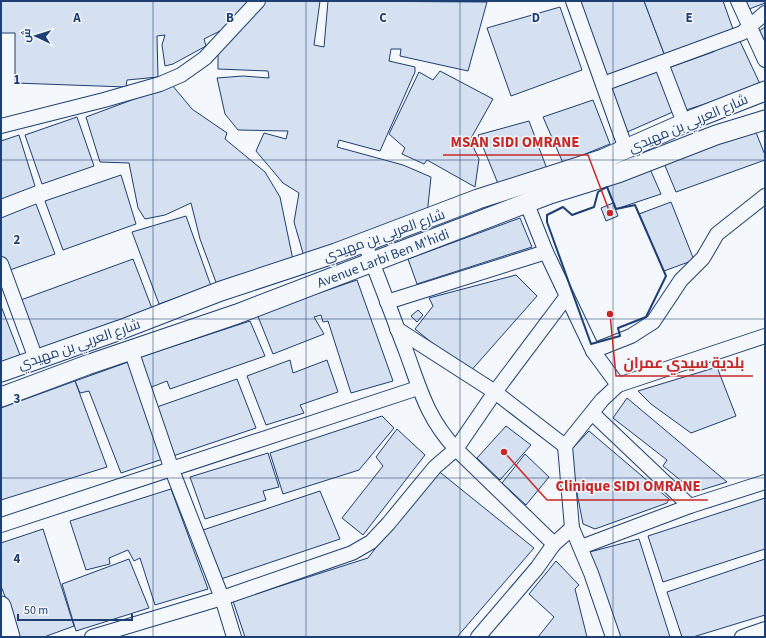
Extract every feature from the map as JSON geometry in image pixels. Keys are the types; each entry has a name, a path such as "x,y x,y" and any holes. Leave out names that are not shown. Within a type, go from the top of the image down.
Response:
{"main road":[{"name":"شارع العربي بن مهيدي","path":"1,372 36,358 120,330 221,291 287,270 478,199 603,159 684,123 765,91"},
{"path":"739,101 746,126"},
{"name":"Avenue Larbi Ben M'hidi","path":"1,396 237,314 373,264 477,222 618,173 716,135 765,120"},
{"path":"1,606 7,633"}],"street":[{"path":"1,126 118,96 160,84 181,75 205,58 258,1"},
{"path":"573,1 626,149"},
{"path":"738,1 765,60"},
{"path":"603,84 742,33 765,13"},
{"path":"661,63 684,123"},
{"path":"592,351 631,336 653,322 681,280 703,258 717,234 765,196"},
{"path":"527,204 546,252 592,351 618,385"},
{"path":"364,242 418,388 446,439 554,544"},
{"path":"387,302 546,252"},
{"path":"1,264 36,358"},
{"path":"92,637 222,598 352,554 365,546 388,524 435,467 456,449 495,392 567,296"},
{"path":"397,329 495,392 565,446"},
{"path":"613,637 581,547 572,528 565,446 592,413 618,385 765,336"},
{"path":"131,350 172,470 222,598 234,637"},
{"path":"1,525 418,388"},
{"path":"592,413 690,506"},
{"path":"581,547 690,506 765,482"},
{"path":"478,637 537,568 554,544 572,528"},
{"path":"742,637 765,629"}],"building":[{"path":"1,1 254,1 224,29 204,39 206,46 173,64 165,66 162,45 165,35 157,36 158,77 127,80 126,87 15,83 15,33 1,33"},
{"path":"262,1 320,1 314,45 324,47 328,1 487,2 468,71 400,56 401,49 391,49 389,61 415,67 415,72 380,151 339,140 337,147 403,165 431,177 427,215 305,260 294,222 299,193 283,183 256,151 264,133 286,139 288,131 238,130 225,114 217,78 243,76 269,78 268,71 218,69 218,44"},
{"path":"578,1 644,1 665,56 603,77"},
{"path":"644,1 723,1 733,29 665,56"},
{"path":"740,1 765,1 765,3 744,11"},
{"path":"560,7 582,70 511,96 487,28"},
{"path":"765,27 765,49 756,33"},
{"path":"738,37 761,86 683,111 668,68 713,52"},
{"path":"660,69 675,111 625,133 608,87"},
{"path":"440,71 493,99 470,140 479,159 475,187 427,160 424,164 402,154 405,148 389,134 419,72 433,80"},
{"path":"172,85 192,109 227,133 225,139 265,172 280,197 293,260 217,285 200,239 191,203 165,215 145,219 138,208 129,163 100,162 86,117"},
{"path":"593,100 610,144 563,163 543,117"},
{"path":"77,117 94,166 42,184 25,135"},
{"path":"529,121 547,169 499,186 478,135"},
{"path":"755,130 765,155 765,160 676,192 663,161"},
{"path":"19,135 35,186 1,199 1,141"},
{"path":"650,169 661,194 616,209 607,187"},
{"path":"121,175 136,224 63,250 45,201"},
{"path":"671,202 694,260 664,271 639,214"},
{"path":"613,203 618,216 606,221 601,208"},
{"path":"36,204 55,254 7,271 1,258 1,218"},
{"path":"186,216 211,286 159,304 132,232"},
{"path":"520,218 532,247 417,284 408,259"},
{"path":"133,259 153,311 38,350 18,301"},
{"path":"516,275 537,296 469,373 415,329 433,306 429,298"},
{"path":"357,280 393,381 351,393 328,321 323,322 321,315 314,317 324,334 273,354 257,314"},
{"path":"1,306 20,355 1,362"},
{"path":"418,310 423,315 417,322 411,316"},
{"path":"250,321 265,356 170,389 167,381 149,388 140,357"},
{"path":"290,360 293,373 327,360 338,392 300,405 304,413 266,425 247,376"},
{"path":"131,361 166,458 121,473 89,391 80,393 75,381"},
{"path":"717,367 736,416 691,433 651,404 638,391"},
{"path":"237,379 256,428 170,457 154,408"},
{"path":"75,381 107,467 1,500 1,408"},
{"path":"627,398 727,482 695,492 663,466 667,460 613,418"},
{"path":"382,416 394,428 359,470 283,494 270,453"},
{"path":"506,426 531,445 500,480 477,458"},
{"path":"397,429 425,455 363,535 342,518 383,466 376,457"},
{"path":"589,431 669,499 667,503 595,529 583,524 569,452"},
{"path":"268,453 279,487 263,491 266,500 205,519 190,477"},
{"path":"525,454 549,477 526,505 502,483"},
{"path":"436,469 534,548 457,637 245,637 233,601 368,558"},
{"path":"171,489 208,589 155,605 140,558 134,561 128,550 109,558 110,564 86,570 70,521"},
{"path":"320,491 340,539 218,580 200,531"},
{"path":"765,498 765,549 663,582 648,536"},
{"path":"43,529 74,626 44,637 20,637 1,586 1,543"},
{"path":"639,539 670,637 616,637 586,553"},
{"path":"129,559 149,608 76,631 62,584"},
{"path":"765,559 765,615 693,637 682,637 667,592"},
{"path":"556,561 579,585 575,589 587,637 538,637 554,617 529,594"}],"wall":[{"path":"607,187 616,209 635,205 666,276 646,317 618,328 620,336 591,344 547,222 547,215 563,207 572,215 594,207 598,192 607,187"}],"place":[{"name":"MSAN SIDI OMRANE","path":"610,213"},
{"name":"بلدية سيدي عمران","path":"610,314"},
{"name":"Clinique SIDI OMRANE","path":"504,452"}]}
